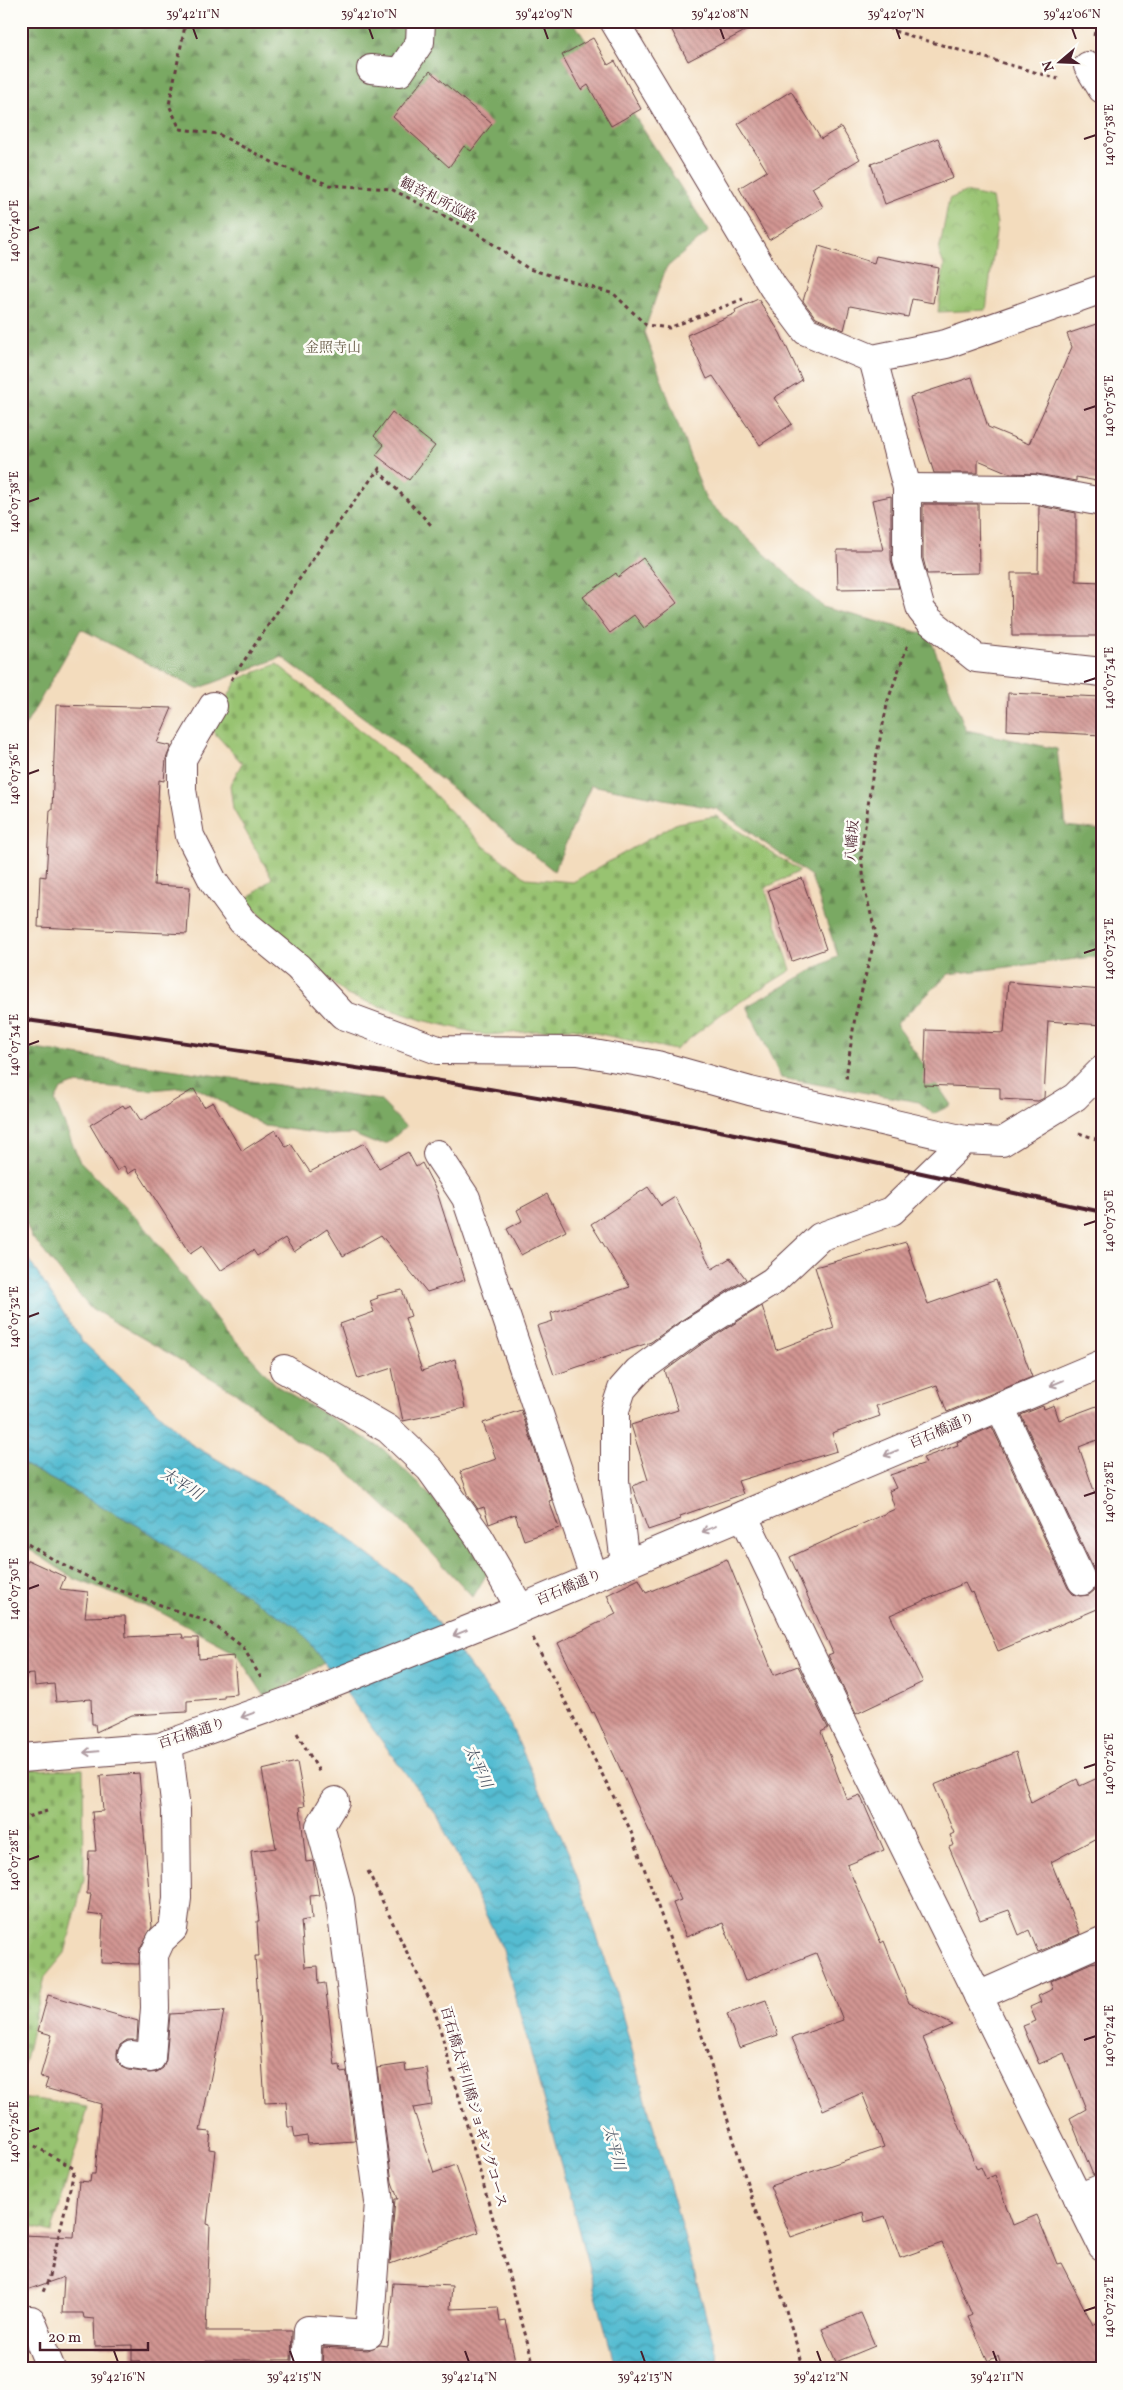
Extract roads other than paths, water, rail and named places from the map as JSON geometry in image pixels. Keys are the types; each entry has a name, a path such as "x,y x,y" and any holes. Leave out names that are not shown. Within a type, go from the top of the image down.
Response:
{"street":[{"path":"371,69 400,72 420,42 421,21"},
{"path":"614,21 774,287 806,331 873,359 946,344 1102,289"},
{"path":"873,359 908,488 907,560 921,610 930,620 976,658 1102,672"},
{"path":"908,488 1034,489 1102,502"},
{"path":"213,706 182,759 182,790 190,836 213,881 242,921 298,967 343,1015 438,1050 577,1051 657,1065 750,1091 965,1140 1002,1142 1075,1097 1102,1070"},
{"path":"625,1564 615,1481 615,1410 622,1389 638,1371 690,1333 773,1281 820,1237 892,1211 965,1140"},
{"path":"437,1154 466,1198 594,1577"},
{"name":"百石橋通り","path":"21,1758 160,1747 285,1702 513,1612 1102,1364"},
{"path":"284,1369 388,1429 430,1469 479,1537 513,1612"},
{"path":"1000,1407 1082,1581"},
{"path":"743,1515 978,1996 1090,2193 1102,2246"},
{"path":"132,2055 151,2058 155,2008 154,1955 161,1940 173,1928 177,1898 176,1810 168,1744"},
{"path":"306,2369 308,2330 369,2334 379,2202 340,1900 320,1826 335,1801"},
{"path":"978,1996 1102,1941"},
{"path":"26,2320 51,2369"}],"water":[{"name":"太平川","path":"21,1248 82,1341 191,1444 331,1526 411,1587 506,1715 570,1856 615,1989 721,2369 616,2369 503,1950 438,1817 298,1628 137,1525 21,1463"}],"railway":[{"path":"21,1019 376,1071 588,1106 781,1143 1102,1212"}],"park label":[{"name":"金照寺山","path":"333,348"}]}
